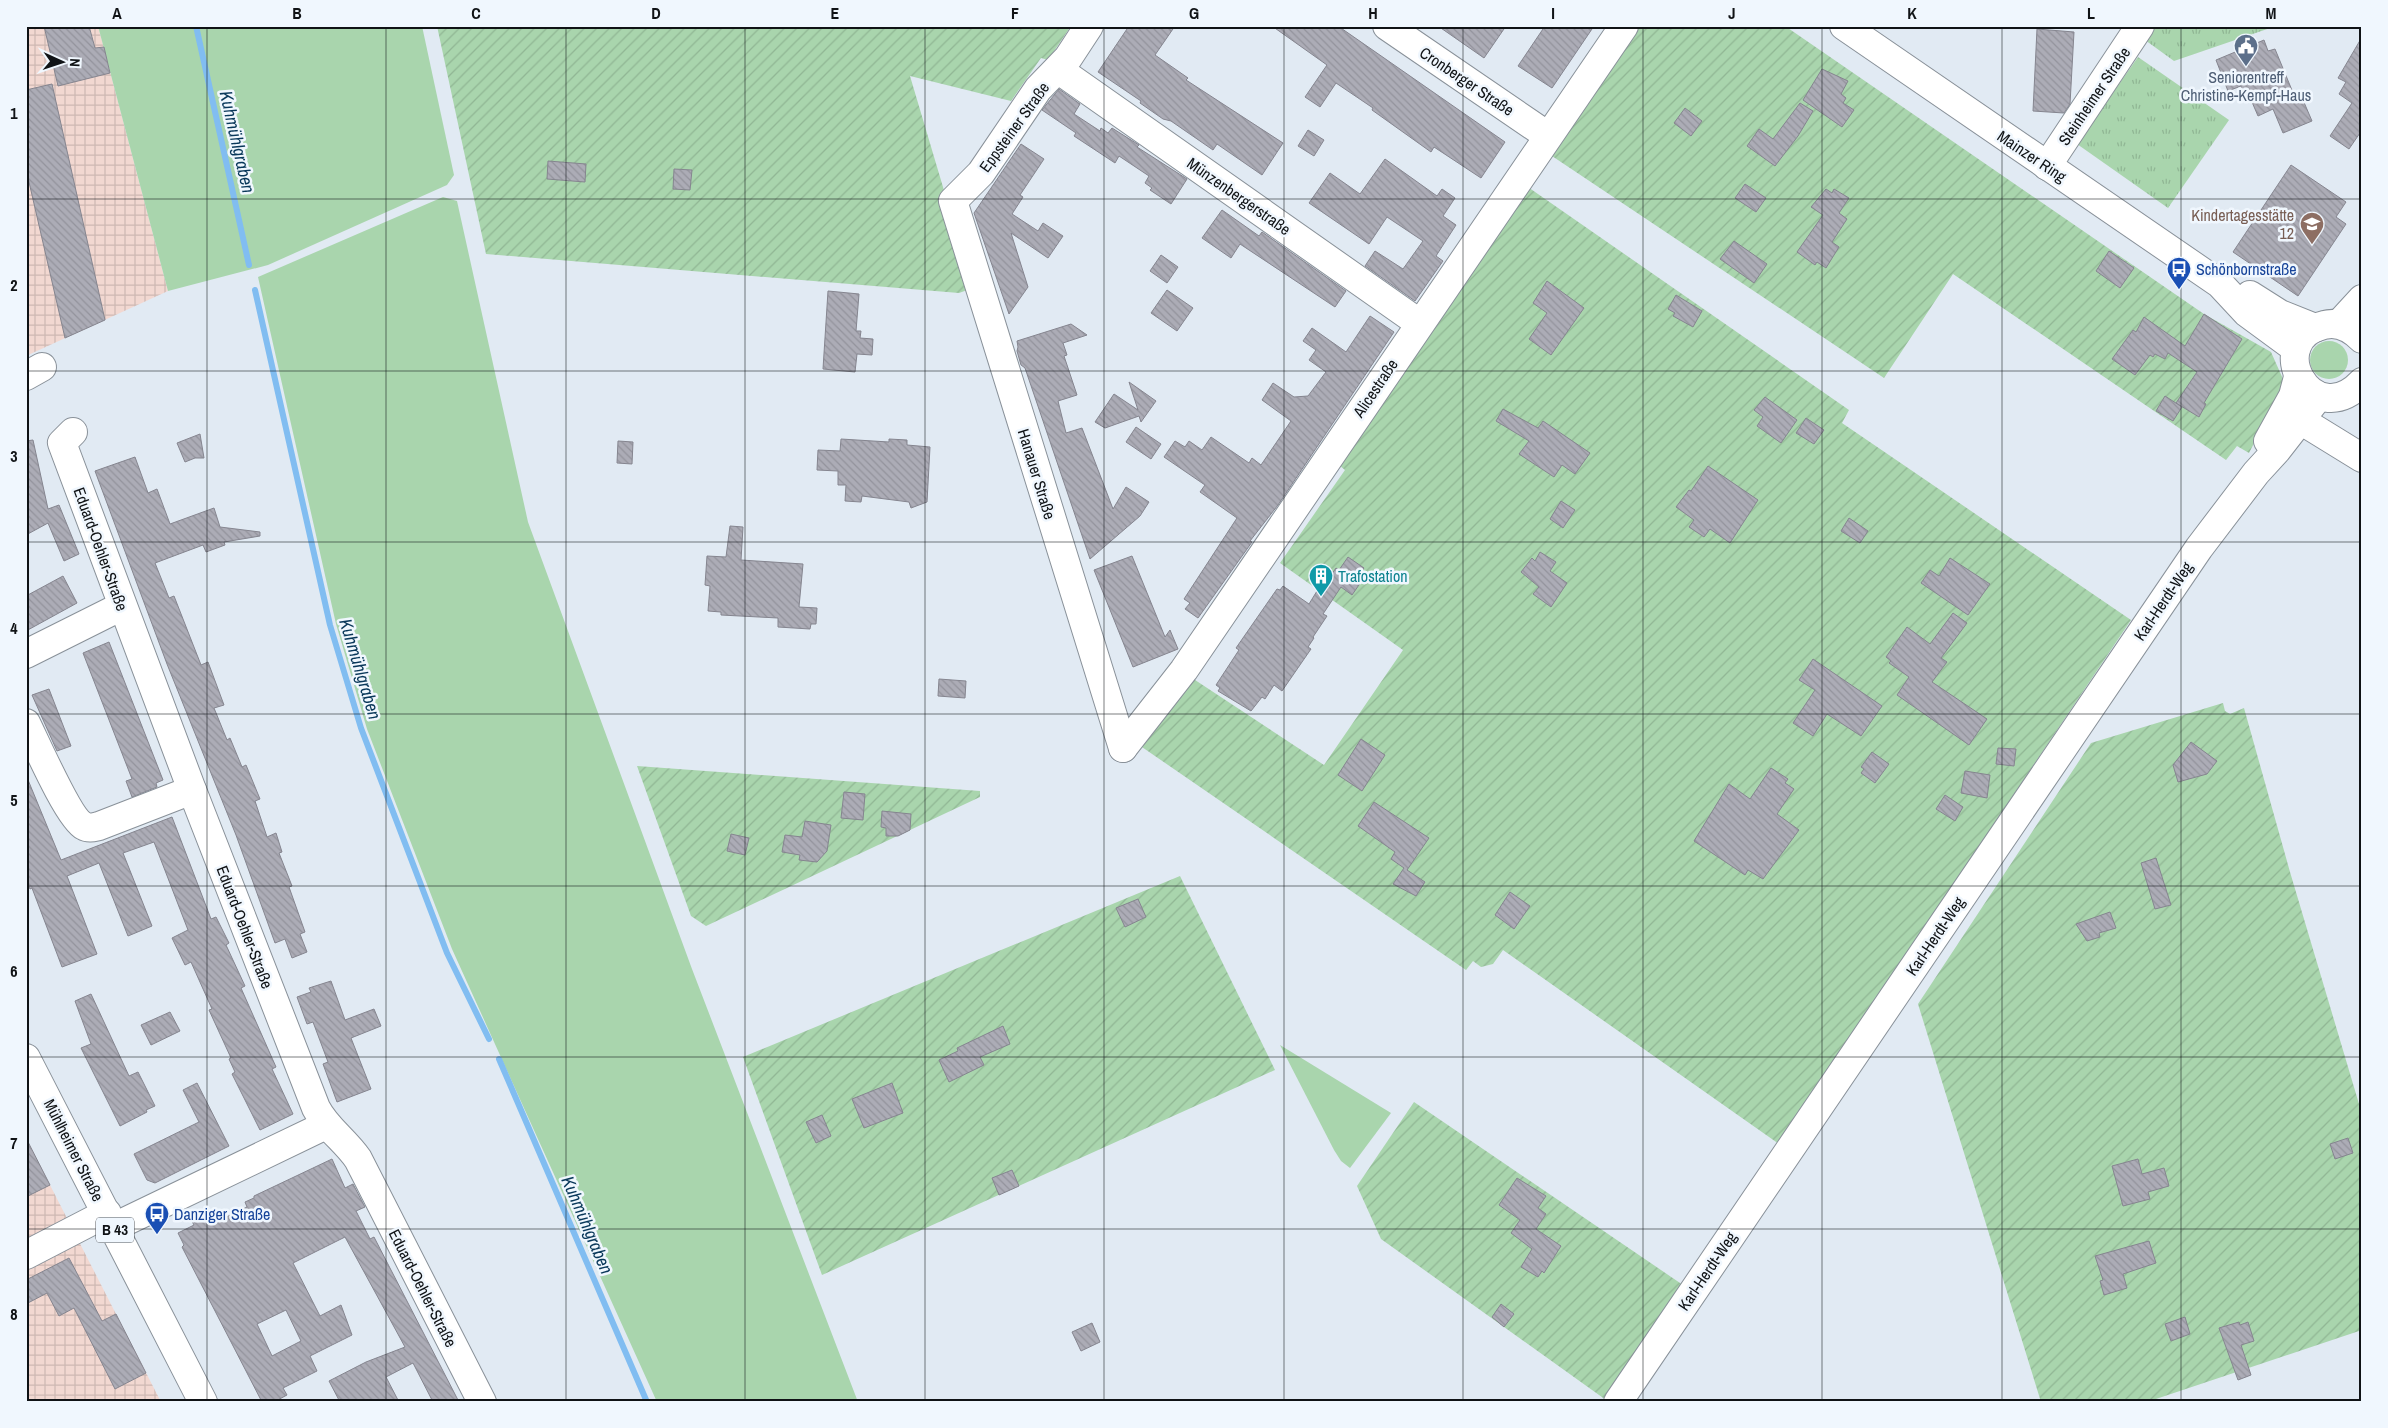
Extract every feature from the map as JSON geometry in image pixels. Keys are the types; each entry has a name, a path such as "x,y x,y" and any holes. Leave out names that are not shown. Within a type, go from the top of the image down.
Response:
{"street":[{"name":"Eppsteiner Straße","path":"953,201 981,173 1038,89 1058,70 1089,26"},
{"name":"Cronberger Straße","path":"1387,26 1548,136"},
{"name":"Alicestraße","path":"1123,748 1184,670 1419,323 1624,26"},
{"name":"Mainzer Ring","path":"1844,26 2220,284 2247,313 2296,350"},
{"name":"Steinheimer Straße","path":"2047,166 2140,26"},
{"name":"Münzenbergerstraße","path":"1058,70 1419,323"},
{"name":"Hanauer Straße","path":"953,201 1123,748"},
{"name":"Mainzer Ring","path":"2220,284 2247,293 2280,314 2327,326 2348,327 2362,339"},
{"path":"2359,389 2344,396 2331,398 2319,396 2311,392 2298,377 2294,359 2296,350 2304,337 2327,326 2362,299"},
{"name":"Karl-Herdt-Weg","path":"2256,473 2265,446 2293,396 2298,377"},
{"name":"Karl-Herdt-Weg","path":"1618,1402 2193,557 2256,473 2278,450 2319,396"},
{"path":"2310,426 2362,458"},
{"name":"Eduard-Oehler-Straße","path":"73,432 62,443 192,790 316,1108 326,1124 358,1159 482,1402"},
{"path":"26,654 122,606"},
{"path":"26,723 70,811 84,826 91,828 99,826 192,790"},
{"name":"Mühlheimer Straße","path":"26,1058 203,1402"},
{"path":"26,1255 110,1220 326,1124"}],"shaded area":[{"path":"26,26 98,26 168,291 26,356"},
{"path":"26,1138 50,1185 161,1402 26,1402"}],"green space":[{"path":"98,26 422,26 454,175 447,185 268,265 168,291"},
{"path":"437,26 1071,26 1048,60 1041,58 1011,101 910,76 973,288 959,293 486,254"},
{"path":"1636,26 1785,26 2204,314 2271,352 2283,379 2280,392 2249,453 2237,446 2226,460 1953,274 1884,378 1546,152"},
{"path":"2154,26 2276,26 2174,61 2145,40"},
{"path":"2138,57 2229,120 2168,208 2077,144"},
{"path":"1525,185 1849,410 1842,423 2131,620 1779,1144 1503,950 1493,964 1481,967 1473,961 1466,970 1139,745 1189,676 1324,765 1403,650 1280,563 1345,470 1334,461"},
{"path":"443,197 457,201 528,522 692,969 858,1402 657,1402 452,949 367,729 336,624 258,277"},
{"path":"2329,341 2342,347 2348,360 2342,373 2329,379 2316,373 2310,360 2316,347"},
{"path":"2223,703 2225,711 2230,714 2244,708 2290,872 2362,1114 2362,1330 2147,1402 2041,1402 1918,1004 2091,743"},
{"path":"637,766 980,791 980,797 706,926 691,916"},
{"path":"1180,876 1275,1070 822,1275 743,1057"},
{"path":"1280,1045 1391,1113 1350,1168 1341,1161 1334,1150"},
{"path":"1414,1102 1683,1285 1606,1400 1381,1239 1357,1186"}],"building":[{"path":"44,26 89,26 95,48 104,47 110,73 58,86"},
{"path":"1129,26 1175,26 1155,55 1188,78 1186,80 1283,143 1262,175 1217,144 1213,150 1171,121 1163,119 1140,103 1141,101 1098,72"},
{"path":"1272,26 1338,26 1505,142 1481,178 1434,147 1431,152 1372,110 1373,108 1336,83 1320,107 1305,97 1327,65"},
{"path":"1438,26 1506,26 1484,58"},
{"path":"1545,26 1594,26 1552,88 1518,66"},
{"path":"2037,29 2074,32 2070,104 2064,113 2033,111"},
{"path":"2362,37 2362,130 2349,149 2330,136 2352,103 2339,94 2346,82 2338,78"},
{"path":"2264,40 2268,51 2275,49 2296,100 2303,100 2312,121 2283,133 2273,109 2258,116 2249,95 2245,97 2241,86 2228,91 2216,60"},
{"path":"1822,69 1848,81 1841,94 1846,98 1843,103 1854,110 1842,127 1803,100"},
{"path":"52,84 105,320 65,338 26,169 26,90"},
{"path":"1059,89 1080,104 1074,114 1100,131 1101,128 1108,133 1112,128 1139,145 1137,147 1187,179 1171,204 1150,190 1152,188 1145,183 1149,176 1119,156 1115,163 1074,136 1076,133 1042,110"},
{"path":"1800,103 1813,111 1798,136 1775,166 1747,146 1759,129 1773,139"},
{"path":"1685,108 1702,121 1691,136 1674,123"},
{"path":"1308,130 1324,140 1314,156 1298,146"},
{"path":"1021,144 1044,159 1020,195 1023,197 1012,214 1038,231 1043,223 1063,236 1048,258 1011,233 1028,287 1009,314 974,213"},
{"path":"1385,159 1437,196 1442,189 1455,198 1443,216 1456,225 1436,256 1443,261 1415,301 1365,266 1375,251 1403,269 1423,241 1387,217 1369,244 1309,203 1330,173 1360,194"},
{"path":"548,161 586,164 585,182 547,179"},
{"path":"2291,165 2346,202 2336,217 2346,224 2298,296 2233,252"},
{"path":"674,169 692,170 690,190 673,189"},
{"path":"1745,184 1766,198 1756,212 1735,198"},
{"path":"1826,189 1832,193 1834,189 1849,198 1839,213 1847,219 1832,242 1839,247 1826,268 1817,262 1815,265 1797,252 1823,215 1811,207"},
{"path":"1222,210 1259,236 1262,232 1346,291 1335,307 1240,244 1231,258 1202,238"},
{"path":"1734,241 1767,264 1754,283 1720,259"},
{"path":"2109,251 2134,268 2120,288 2096,271"},
{"path":"1161,255 1178,267 1167,283 1150,271"},
{"path":"1547,281 1584,308 1551,355 1529,339 1547,313 1533,303"},
{"path":"1167,290 1193,308 1177,331 1151,313"},
{"path":"828,291 859,294 856,331 861,331 860,338 873,339 872,355 857,354 855,372 823,369"},
{"path":"1676,295 1702,311 1693,327 1673,316 1675,313 1668,309"},
{"path":"2204,314 2242,339 2204,403 2206,404 2199,417 2176,403 2197,372 2168,353 2165,359 2155,354 2153,357 2150,355 2135,375 2112,359 2133,330 2136,332 2144,317 2185,346"},
{"path":"1370,316 1394,332 1278,505 1250,541 1252,542 1198,618 1185,609 1190,603 1184,599 1237,518 1200,492 1205,485 1164,457 1175,441 1185,447 1189,441 1202,450 1211,437 1249,463 1252,458 1261,465 1291,421 1262,400 1273,383 1294,397 1308,396 1326,372 1309,360 1316,350 1303,341 1312,328 1346,352"},
{"path":"1071,324 1087,335 1063,343 1067,355 1064,356 1077,395 1058,401 1066,433 1082,428 1113,509 1126,487 1149,502 1140,516 1090,559 1025,368 1021,365 1017,351 1017,341"},
{"path":"1129,382 1156,401 1141,422 1139,416 1105,428 1095,422 1114,394 1138,410"},
{"path":"2165,396 2182,407 2173,421 2156,411"},
{"path":"1765,397 1797,420 1781,443 1757,426 1763,417 1754,410"},
{"path":"1503,409 1538,428 1543,421 1590,453 1575,474 1562,465 1554,477 1519,454 1529,441 1496,421"},
{"path":"1806,418 1824,430 1814,444 1796,433"},
{"path":"1136,427 1161,444 1151,459 1126,442"},
{"path":"200,434 204,458 195,458 185,462 177,443"},
{"path":"841,439 889,442 889,439 907,440 907,445 930,447 927,502 911,508 909,502 862,496 861,502 845,501 846,485 838,485 838,471 817,470 818,450 840,451"},
{"path":"33,440 48,509 59,505 79,554 64,561 48,523 26,535 26,441"},
{"path":"618,441 633,442 632,464 617,463"},
{"path":"135,457 148,493 157,489 170,524 214,508 220,527 260,532 260,536 224,542 225,545 206,552 203,545 155,563 169,598 174,596 201,665 208,662 224,705 214,708 227,740 230,738 242,767 246,765 260,799 255,801 267,837 276,833 282,852 279,853 292,886 289,887 305,932 300,934 307,952 292,958 285,939 275,943 236,835 167,664 95,471"},
{"path":"1708,466 1758,500 1730,543 1710,529 1704,537 1689,527 1694,520 1676,507 1689,490 1691,491"},
{"path":"1561,501 1575,510 1563,528 1550,519"},
{"path":"1849,518 1868,531 1860,543 1841,531"},
{"path":"730,526 743,527 741,560 803,564 799,607 817,608 816,624 811,624 810,629 778,627 778,618 721,615 721,612 708,611 710,586 705,585 707,556 726,557"},
{"path":"1540,552 1556,562 1550,571 1567,583 1551,607 1533,594 1539,587 1521,572 1532,558 1535,561"},
{"path":"1132,556 1165,637 1170,630 1178,649 1133,667 1094,570"},
{"path":"1348,557 1364,568 1356,579 1361,582 1352,595 1341,587 1323,614 1327,616 1308,647 1311,649 1282,691 1274,685 1265,699 1262,697 1251,711 1218,691 1220,688 1216,685 1239,650 1236,648 1277,589 1280,590 1283,586 1309,604 1336,568 1339,570"},
{"path":"1950,558 1990,584 1968,615 1921,583 1930,570 1939,576"},
{"path":"63,576 77,603 26,631 26,596"},
{"path":"1953,613 1967,623 1941,658 1947,662 1932,682 1987,719 1969,745 1897,695 1909,677 1889,663 1891,661 1886,657 1907,627 1930,644"},
{"path":"109,642 163,780 156,783 157,787 132,797 126,781 132,779 83,653"},
{"path":"1813,659 1882,706 1861,736 1827,714 1813,736 1793,723 1815,690 1799,680"},
{"path":"939,679 966,681 965,698 938,696"},
{"path":"49,689 71,746 57,751 32,695"},
{"path":"1361,739 1385,755 1362,791 1338,775"},
{"path":"2191,742 2217,761 2207,774 2178,782 2173,765"},
{"path":"1998,748 2016,749 2014,766 1996,764"},
{"path":"1872,752 1889,764 1875,783 1861,773 1864,769 1861,767"},
{"path":"1771,768 1788,779 1785,783 1794,789 1777,814 1799,830 1763,879 1748,870 1745,875 1694,841 1729,784 1750,799"},
{"path":"1965,771 1990,775 1987,798 1961,793"},
{"path":"26,775 61,860 172,817 211,919 216,917 229,943 226,945 245,986 241,988 276,1067 272,1069 293,1114 260,1130 232,1074 235,1072 229,1059 231,1058 209,1010 212,1009 191,962 185,965 172,938 188,930 154,842 123,853 152,926 128,936 99,863 67,876 97,954 62,967 32,888 30,889 26,880"},
{"path":"844,792 865,794 863,820 841,818"},
{"path":"1945,795 1963,807 1955,821 1936,809"},
{"path":"1374,802 1429,838 1407,870 1425,882 1416,896 1393,884 1404,868 1391,859 1395,852 1358,826"},
{"path":"882,811 911,814 910,830 898,836 886,836 886,828 881,827"},
{"path":"805,821 831,825 827,851 817,862 799,860 800,855 782,852 785,835 802,837"},
{"path":"731,834 749,838 745,855 727,851"},
{"path":"2156,858 2171,905 2155,909 2141,863"},
{"path":"1510,892 1530,906 1514,929 1495,915"},
{"path":"1138,899 1146,917 1125,927 1116,908"},
{"path":"2110,912 2116,928 2099,933 2100,937 2087,941 2076,924"},
{"path":"331,981 345,1020 374,1009 381,1026 351,1038 371,1089 337,1102 323,1064 328,1062 313,1022 307,1024 297,997 311,992 309,988"},
{"path":"91,994 129,1076 138,1072 155,1106 120,1126 81,1048 91,1044 75,1001"},
{"path":"170,1012 180,1031 151,1045 141,1025"},
{"path":"1003,1026 1010,1044 980,1057 984,1065 949,1082 939,1060 958,1051 957,1048"},
{"path":"197,1083 229,1146 155,1183 147,1180 134,1154 199,1122 183,1090"},
{"path":"892,1083 903,1113 864,1128 852,1099"},
{"path":"822,1115 831,1136 816,1143 806,1122"},
{"path":"26,1138 50,1185 26,1197"},
{"path":"2348,1138 2353,1153 2335,1159 2330,1144"},
{"path":"332,1159 345,1188 353,1184 365,1207 356,1211 370,1239 374,1237 459,1402 433,1402 413,1363 386,1377 399,1402 340,1402 329,1381 366,1362 405,1347 345,1237 293,1263 320,1316 341,1305 352,1335 310,1356 317,1371 283,1388 287,1395 274,1402 262,1402 182,1247 184,1245 178,1233 194,1225 189,1216 205,1209 212,1224 247,1207 245,1202 254,1198 254,1196","holes":["286,1310 301,1341 272,1356 257,1324"]},
{"path":"2138,1159 2142,1174 2164,1168 2169,1186 2148,1192 2150,1199 2123,1206 2112,1166"},
{"path":"1012,1170 1019,1186 999,1195 992,1178"},
{"path":"1517,1178 1546,1196 1538,1208 1546,1214 1536,1229 1561,1246 1544,1273 1542,1271 1538,1277 1521,1267 1532,1249 1511,1233 1520,1220 1499,1205"},
{"path":"2149,1241 2156,1263 2123,1274 2127,1288 2104,1295 2100,1281 2103,1280 2095,1256"},
{"path":"69,1258 102,1321 116,1314 146,1373 115,1389 74,1308 59,1316 47,1293 26,1304 26,1280"},
{"path":"1501,1304 1514,1314 1504,1327 1492,1317"},
{"path":"2185,1317 2190,1334 2171,1341 2165,1324"},
{"path":"2239,1322 2240,1325 2248,1322 2254,1341 2241,1345 2251,1375 2238,1380 2219,1328"},
{"path":"1092,1323 1100,1342 1081,1351 1072,1332"}],"waterway":[{"name":"Kuhmühlgraben","path":"196,26 249,265"},
{"name":"Kuhmühlgraben","path":"255,290 330,625 361,728 447,953 489,1039"},
{"name":"Kuhmühlgraben","path":"499,1059 647,1402"}],"place":[{"name":"Seniorentreff Christine-Kempf-Haus","path":"2246,67"},
{"name":"Kindertagesstätte 12","path":"2312,245"},
{"name":"Schönbornstraße","path":"2179,290"},
{"name":"Trafostation","path":"1321,597"},
{"name":"Danziger Straße","path":"157,1235"}]}
